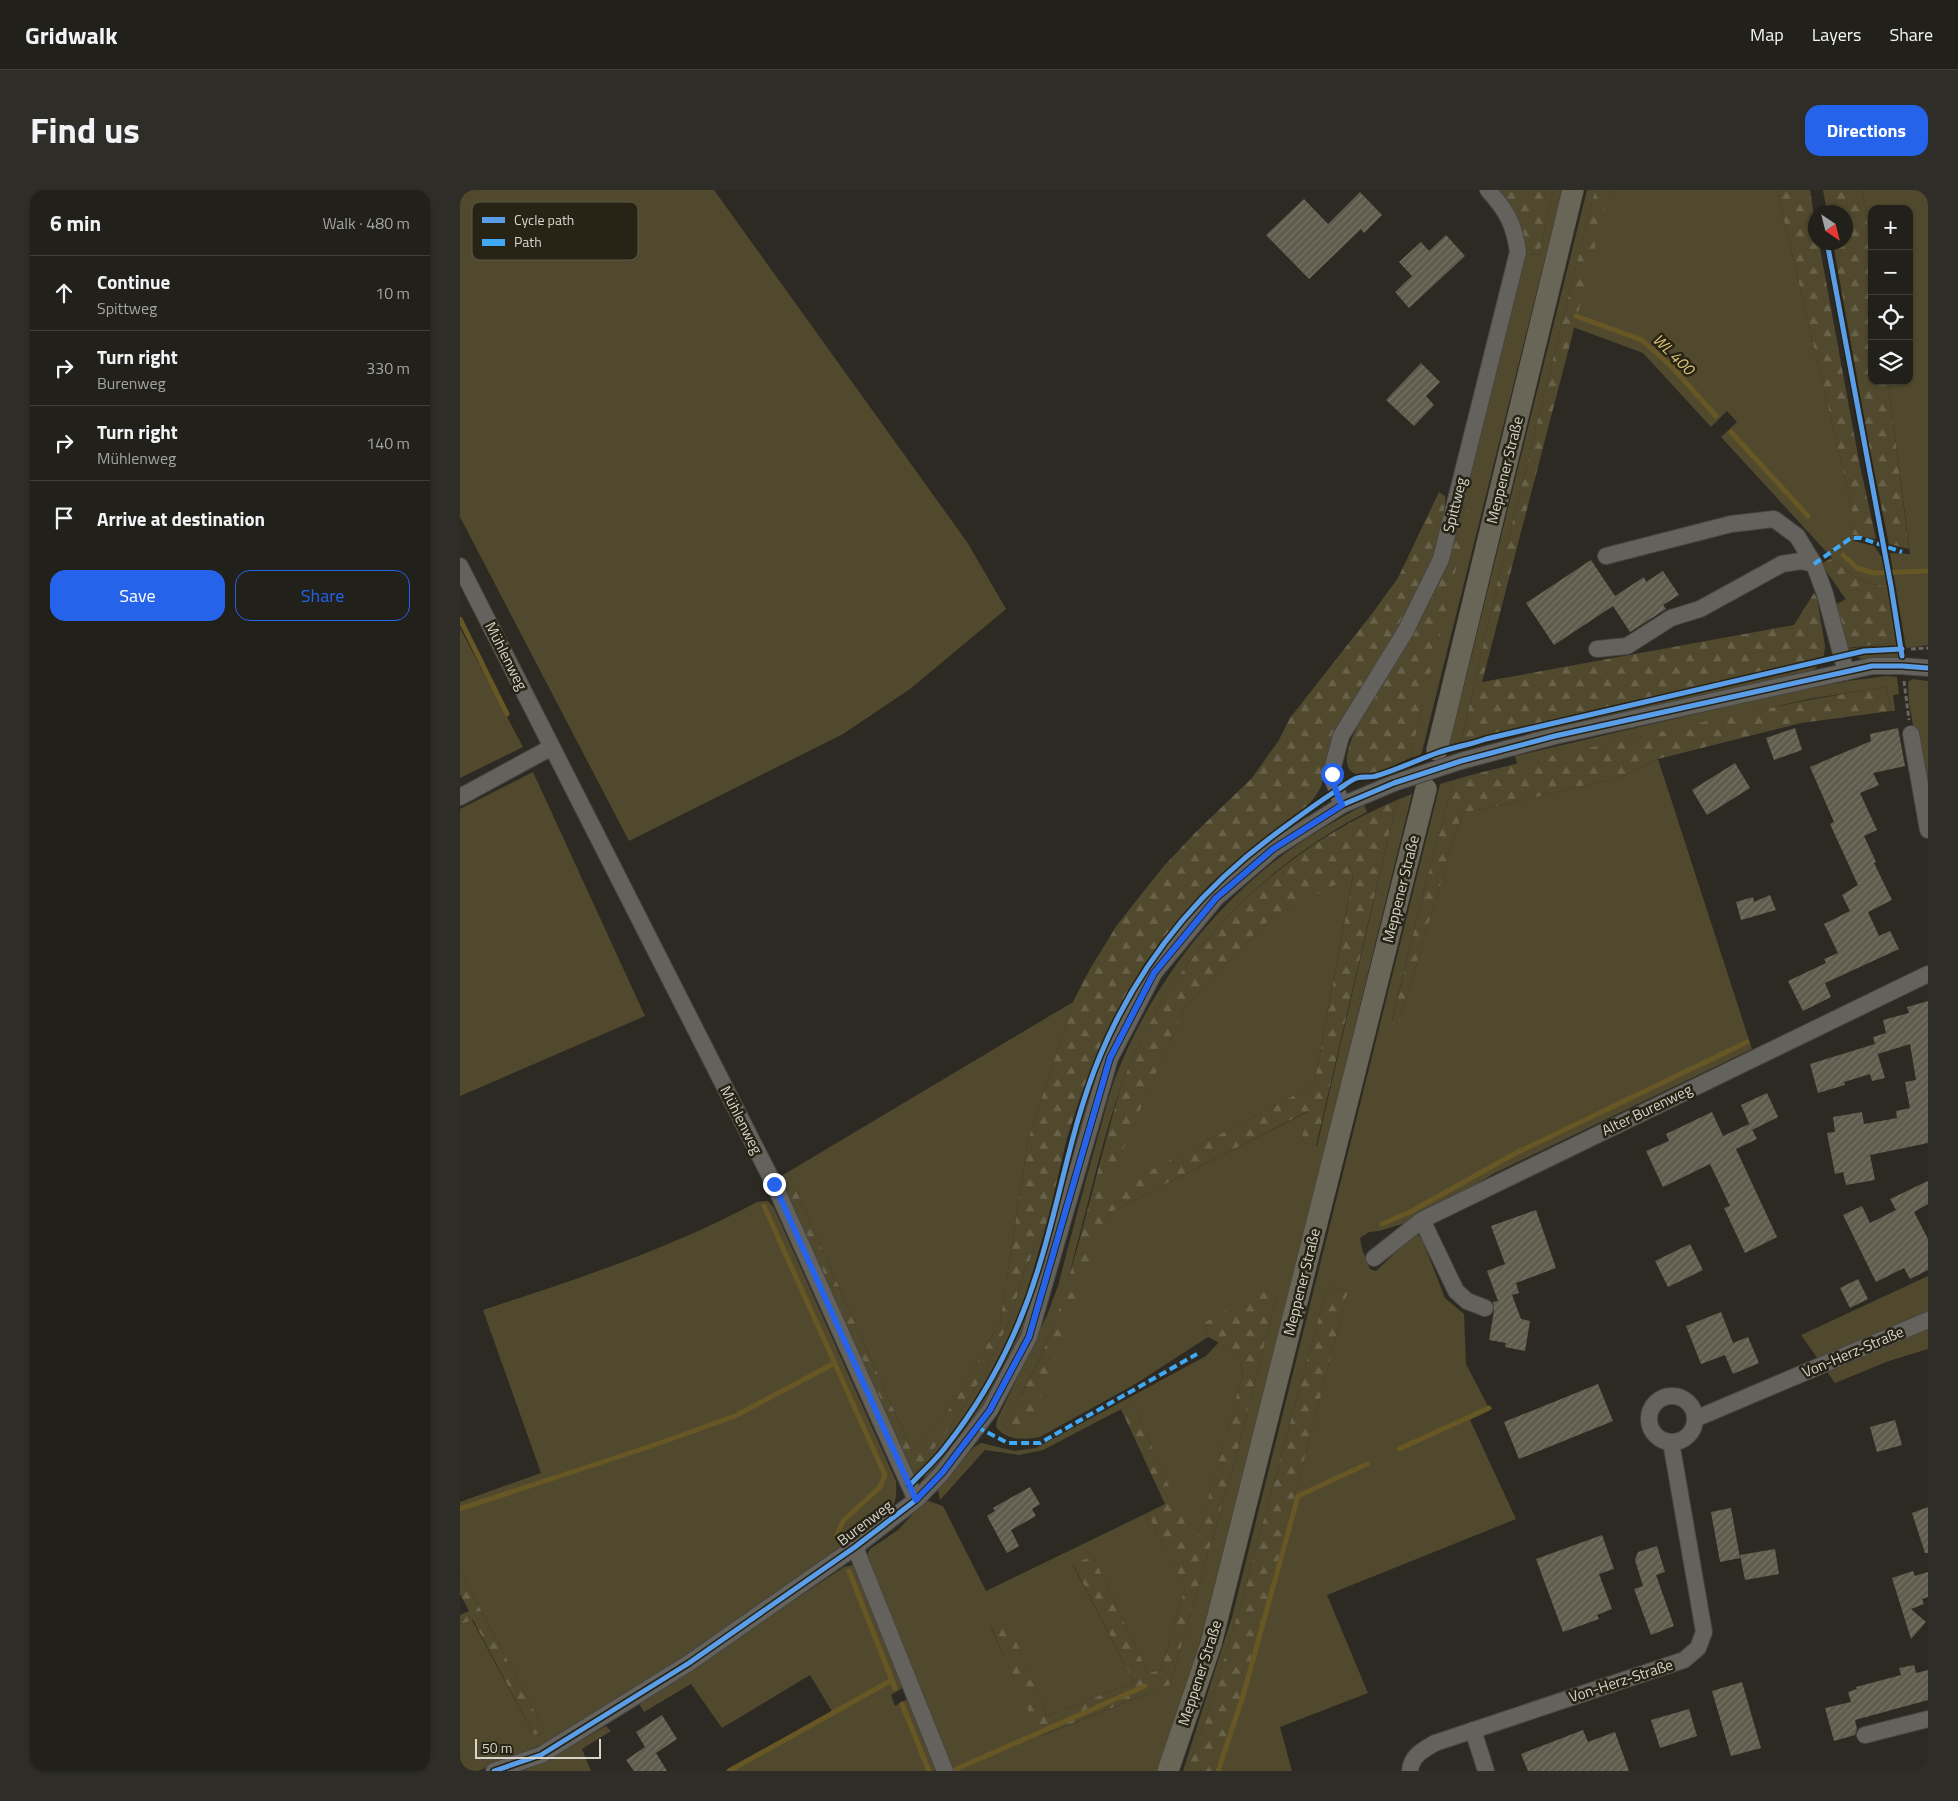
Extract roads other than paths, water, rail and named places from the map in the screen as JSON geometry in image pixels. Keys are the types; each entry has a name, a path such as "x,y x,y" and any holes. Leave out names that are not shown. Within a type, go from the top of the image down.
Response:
{"main road":[{"name":"Meppener Straße","path":"1436,750 1573,190"},
{"name":"Meppener Straße","path":"1168,1771 1211,1644 1426,789"}],"street":[{"name":"Spittweg","path":"1342,805 1332,774 1341,736 1405,632 1441,559 1518,252 1515,230 1509,217 1488,190"},
{"path":"1606,556 1731,524 1774,519 1798,536 1814,564 1825,594 1846,672"},
{"path":"1597,649 1627,646 1671,618 1700,609 1782,564 1801,561 1814,564"},
{"name":"Mühlenweg","path":"460,566 774,1184 916,1500"},
{"name":"Burenweg","path":"494,1771 541,1756 689,1662 855,1547 916,1500 942,1473 990,1410 1029,1337 1110,1058 1154,973 1216,898 1273,849 1342,805 1394,783 1461,761 1554,736 1872,666 1928,668"},
{"path":"1911,734 1928,830"},
{"path":"460,797 552,747"},
{"name":"Alter Burenweg","path":"1374,1258 1422,1220 1928,974"},
{"path":"1422,1220 1456,1291 1468,1301 1485,1308"},
{"name":"Von-Herz-Straße","path":"1695,1419 1928,1320"},
{"path":"1671,1396 1678,1396 1691,1405 1695,1419 1690,1433 1685,1438 1671,1442 1663,1440 1652,1430 1649,1415 1657,1401 1671,1396"},
{"name":"Von-Herz-Straße","path":"1410,1771 1410,1766 1418,1753 1435,1743 1684,1660 1698,1648 1704,1632 1671,1442"},
{"path":"855,1547 946,1771"},
{"path":"1865,1735 1928,1719"},
{"path":"1474,1730 1486,1771"}],"waterway":[{"name":"WL 400","path":"1576,316 1642,340 1672,367 1716,416"},
{"name":"WL 400","path":"1731,432 1808,516"},
{"path":"1843,555 1857,568 1873,573 1928,571"},
{"path":"460,619 507,714"},
{"path":"1382,1224 1410,1212 1516,1153 1747,1042"},
{"path":"764,1206 885,1475 880,1487 843,1521 836,1537"},
{"path":"460,1509 657,1444 735,1416 835,1363"},
{"path":"1399,1449 1489,1408"},
{"path":"1218,1771 1243,1696 1298,1496 1367,1464"},
{"path":"849,1571 895,1688"},
{"path":"729,1771 892,1680"},
{"path":"954,1770 1145,1686"},
{"path":"902,1704 929,1771"}]}
